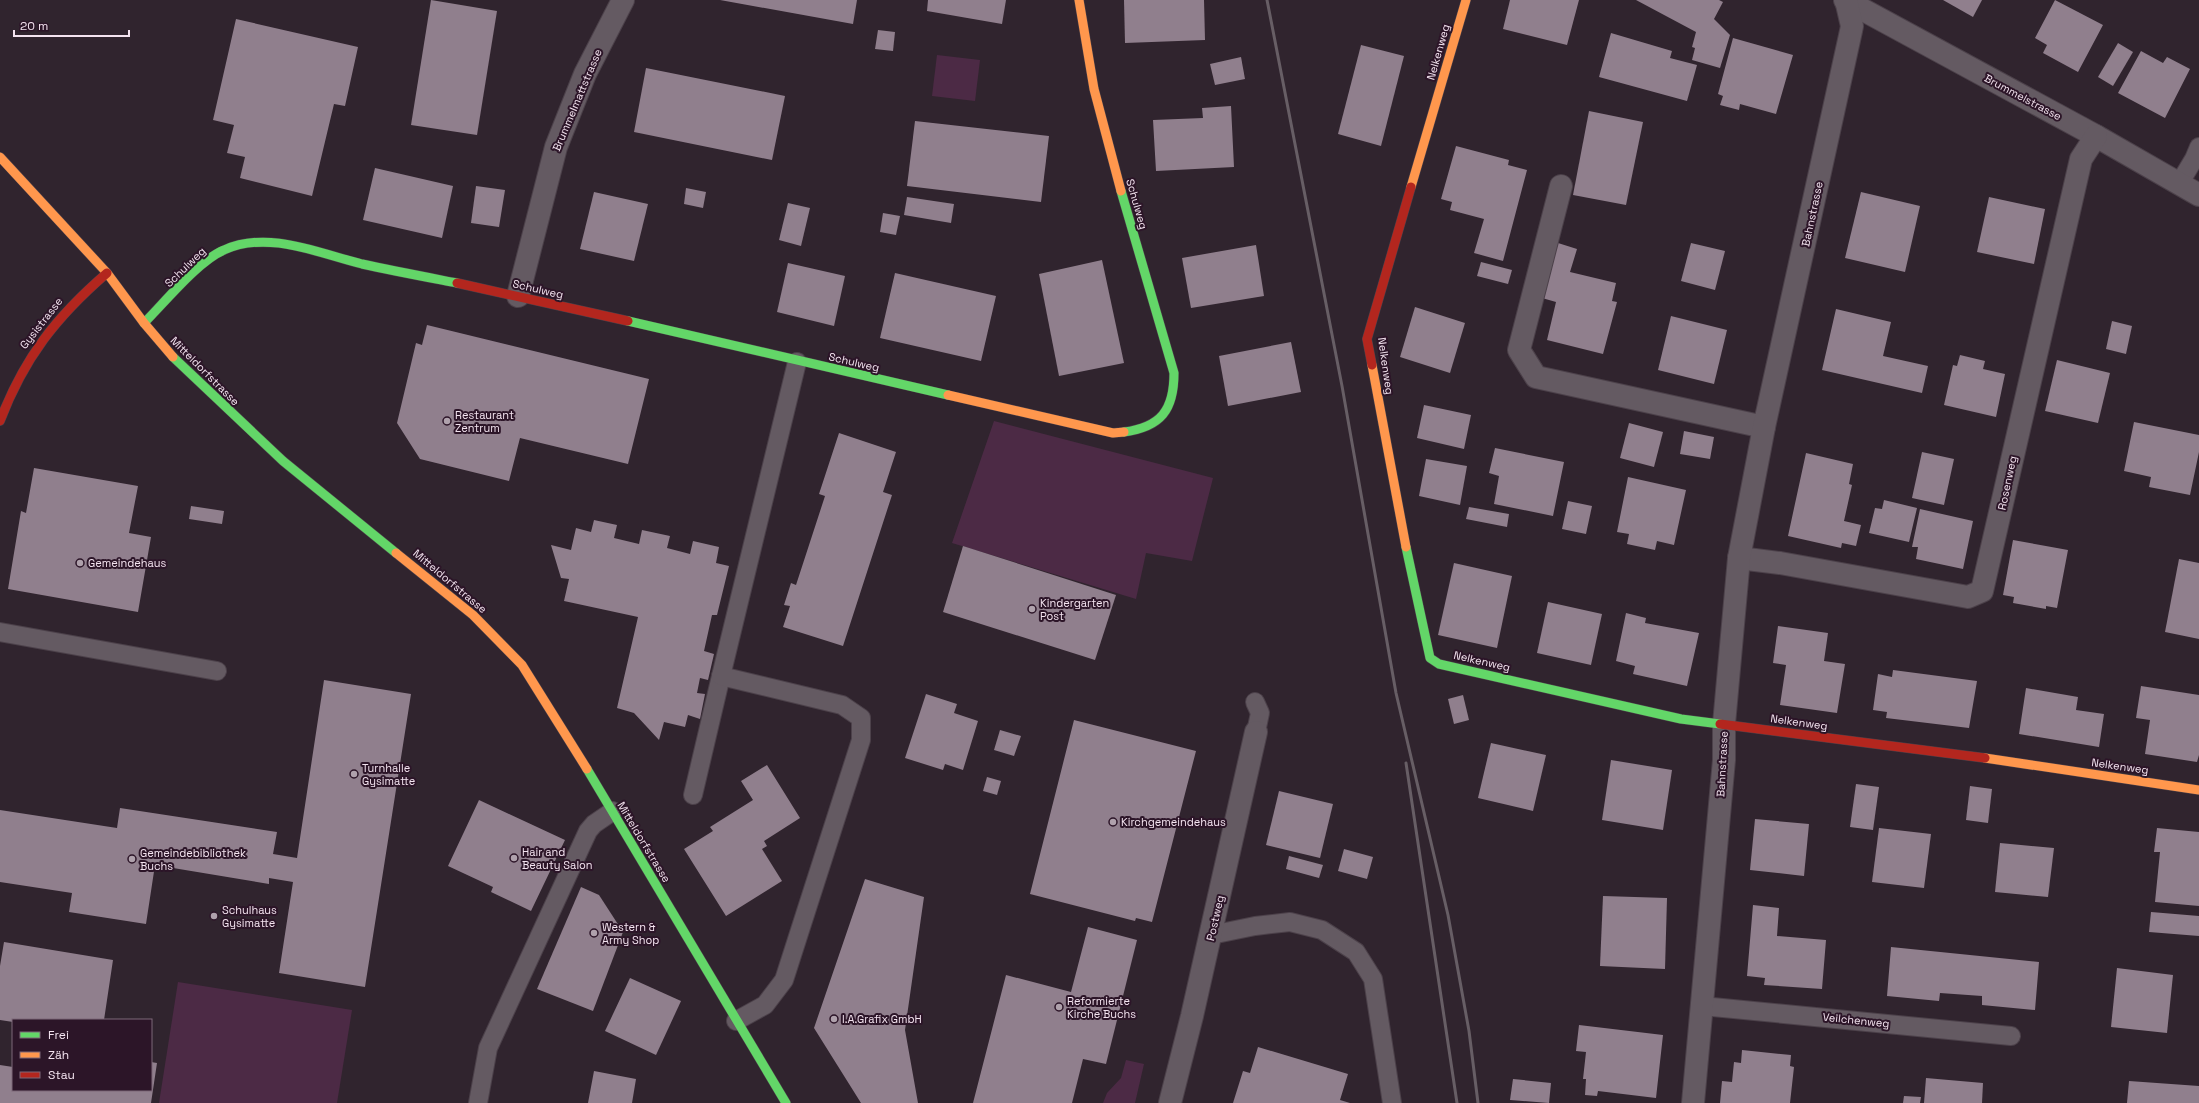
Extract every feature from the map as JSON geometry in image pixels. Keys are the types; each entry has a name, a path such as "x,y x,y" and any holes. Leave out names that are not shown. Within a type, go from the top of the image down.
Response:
{"street":[{"name":"Brummelmattstrasse","path":"518,296 556,146 586,74 623,0"},
{"name":"Schulweg","path":"144,323 205,262 223,250 240,244 257,241 291,245 363,264 518,296 797,362 1113,433 1135,430 1152,425 1167,408 1175,388 1174,373 1126,209 1094,89 1079,0"},
{"name":"Nelkenweg","path":"1466,0 1367,339 1399,512 1430,658 1439,664 1681,719 1989,759 2199,790"},
{"name":"Bahnstrasse","path":"1693,1103 1724,760 1724,724 1739,558 1764,427 1852,26 1846,0"},
{"name":"Brummelstrasse","path":"1846,0 2096,136 2199,195"},
{"name":"Rosenweg","path":"1739,558 1780,563 1968,597 1982,591 2081,160 2096,136"},
{"name":"Mitteldorfstrasse","path":"0,158 56,216 107,273 144,323 180,365 254,436 343,511 421,571 473,615 522,665 613,811 736,1021 786,1103"},
{"path":"1561,186 1518,350 1536,377 1764,427"},
{"name":"Gysistrasse","path":"0,421 10,392 31,352 57,318 78,297 107,273"},
{"name":"Postweg","path":"1170,1103 1211,935 1256,732"}],"lane":[{"path":"2179,184 2194,159 2199,147"},
{"path":"693,795 797,362"},
{"path":"0,632 217,671"},
{"path":"721,676 842,705 862,718 861,740 784,980 765,1005 736,1021"},
{"path":"1255,702 1260,713 1256,732"},
{"path":"478,1103 488,1048 588,831 594,824 613,811"},
{"path":"1211,935 1255,926 1290,922 1322,930 1356,952 1373,979 1392,1103"},
{"name":"Veilchenweg","path":"1702,1006 2010,1036"}],"shaded area":[{"path":"937,55 980,60 975,101 932,96"},
{"path":"994,421 1213,478 1192,561 1146,553 1136,599 952,543"},
{"path":"178,982 352,1010 337,1103 159,1103"},
{"path":"1126,1060 1144,1064 1135,1103 1103,1103 1107,1093 1121,1078"}],"building":[{"path":"431,0 497,11 477,135 411,125"},
{"path":"720,0 857,0 853,24"},
{"path":"928,0 1006,0 1002,24 927,11"},
{"path":"1124,0 1204,0 1205,40 1125,43"},
{"path":"1510,0 1579,0 1567,45 1503,29"},
{"path":"1636,0 1719,0 1723,2 1714,19 1730,35 1720,68 1692,60 1695,48 1692,47 1696,32"},
{"path":"1943,0 1982,0 1973,17"},
{"path":"2055,0 2103,25 2078,72 2043,53 2047,45 2035,38"},
{"path":"236,19 358,47 345,106 334,104 312,196 240,178 245,157 227,153 234,125 213,120"},
{"path":"878,30 895,32 893,51 875,49"},
{"path":"1611,33 1672,51 1670,58 1697,65 1687,101 1599,77"},
{"path":"1733,38 1793,55 1776,114 1740,104 1739,110 1720,105 1723,96 1718,94"},
{"path":"2118,43 2133,52 2113,86 2098,77"},
{"path":"1361,45 1404,56 1381,146 1338,134"},
{"path":"2141,51 2163,63 2167,57 2190,69 2165,118 2118,93"},
{"path":"1241,57 1245,79 1215,85 1210,64"},
{"path":"646,68 785,96 772,160 634,132"},
{"path":"1231,106 1234,167 1156,171 1153,120 1203,118 1202,108"},
{"path":"1589,111 1643,122 1626,205 1573,195"},
{"path":"915,121 1049,136 1041,202 907,186"},
{"path":"1456,146 1509,160 1508,165 1527,170 1503,261 1474,253 1484,219 1450,210 1452,202 1441,199"},
{"path":"375,168 453,186 442,238 363,220"},
{"path":"476,186 505,190 499,227 471,223"},
{"path":"686,188 706,192 703,208 684,204"},
{"path":"594,192 648,204 634,261 580,249"},
{"path":"1861,192 1920,206 1905,272 1845,258"},
{"path":"907,197 954,204 951,223 904,215"},
{"path":"1989,197 2045,209 2034,264 1977,252"},
{"path":"788,203 810,208 801,246 779,240"},
{"path":"883,213 900,216 896,235 880,232"},
{"path":"1558,243 1577,249 1570,272 1616,283 1612,301 1617,302 1603,354 1547,340 1556,302 1542,298"},
{"path":"1691,243 1725,251 1715,290 1681,281"},
{"path":"1256,245 1264,296 1191,308 1182,258"},
{"path":"1102,260 1124,363 1059,376 1039,274"},
{"path":"1481,262 1512,270 1508,284 1477,276"},
{"path":"788,263 845,276 834,326 777,312"},
{"path":"895,273 996,296 981,361 880,338"},
{"path":"1415,307 1465,323 1450,373 1400,357"},
{"path":"1836,309 1891,322 1883,356 1928,366 1922,393 1822,370"},
{"path":"1671,316 1727,330 1714,384 1658,370"},
{"path":"2112,321 2132,326 2126,354 2106,349"},
{"path":"427,325 649,379 628,464 520,438 509,481 420,459 397,423 416,343 422,345"},
{"path":"1291,342 1301,392 1228,406 1219,356"},
{"path":"1960,355 1985,361 1983,369 2005,374 1996,417 1944,405 1953,365 1957,366"},
{"path":"2057,360 2110,373 2098,423 2045,411"},
{"path":"1424,405 1471,415 1464,449 1417,438"},
{"path":"2134,422 2199,435 2199,452 2190,495 2149,487 2151,477 2124,471"},
{"path":"1629,423 1663,432 1654,467 1620,458"},
{"path":"1684,431 1714,437 1710,459 1680,454"},
{"path":"839,433 896,452 883,492 892,495 843,646 783,627 790,606 784,605 791,583 796,585 825,496 819,494"},
{"path":"1495,448 1564,462 1553,516 1494,504 1499,476 1489,473"},
{"path":"1922,452 1954,459 1944,505 1912,498"},
{"path":"1806,453 1853,464 1849,484 1852,485 1844,521 1861,525 1856,546 1842,543 1841,548 1788,536"},
{"path":"1426,459 1467,466 1460,505 1419,496"},
{"name":"Gemeindehaus","path":"34,468 138,486 129,533 151,537 138,612 8,589 21,511 26,513"},
{"path":"1628,477 1686,490 1674,545 1657,541 1655,550 1627,544 1629,534 1617,532"},
{"path":"1884,500 1917,508 1909,542 1869,533 1875,508 1882,509"},
{"path":"1568,501 1592,506 1586,534 1562,529"},
{"path":"191,506 224,511 222,524 189,519"},
{"path":"1469,507 1509,514 1507,527 1466,519"},
{"path":"1920,509 1973,521 1963,569 1916,559 1918,547 1912,547"},
{"path":"594,520 617,525 614,538 639,544 642,530 670,536 667,548 690,554 693,541 719,547 716,563 729,566 717,615 712,615 704,651 714,654 708,680 700,678 697,693 705,694 700,719 688,715 685,727 664,722 659,740 634,713 617,708 638,617 564,601 569,579 561,578 551,545 571,550 576,528 591,532"},
{"path":"2013,540 2068,550 2057,608 2046,606 2046,609 2013,603 2014,597 2003,595"},
{"path":"963,546 1116,595 1095,660 943,612"},
{"path":"2179,559 2199,563 2199,639 2165,632"},
{"path":"1454,563 1512,576 1497,648 1438,635"},
{"path":"1548,602 1602,614 1591,665 1537,653"},
{"path":"1626,613 1646,618 1645,623 1699,633 1687,686 1633,674 1635,666 1616,661"},
{"path":"1778,626 1828,633 1824,661 1845,664 1837,713 1780,705 1786,665 1773,663"},
{"path":"1893,670 1977,681 1969,728 1886,718 1887,712 1873,710 1878,674 1892,677"},
{"path":"324,680 411,694 365,987 279,973 293,882 269,878 269,884 155,865 146,924 69,912 72,893 0,882 0,810 117,828 120,808 277,832 273,854 297,858"},
{"path":"2141,686 2199,695 2199,755 2197,762 2145,754 2150,720 2136,718"},
{"path":"2026,688 2078,697 2076,710 2104,714 2099,747 2019,734"},
{"path":"926,694 957,704 954,713 978,721 963,770 945,764 943,770 905,758"},
{"path":"1463,695 1469,720 1454,724 1448,699"},
{"name":"Kirchgemeindehaus","path":"1074,720 1196,751 1152,922 1136,918 1135,921 1030,894"},
{"path":"1000,730 1021,736 1014,756 994,750"},
{"path":"1491,743 1546,755 1533,811 1478,798"},
{"path":"1611,760 1672,770 1663,830 1602,820"},
{"path":"767,765 800,818 764,841 767,846 762,849 782,881 726,916 684,849 713,831 710,827 753,800 741,781"},
{"path":"987,777 1001,781 997,795 983,791"},
{"path":"1856,784 1879,787 1873,830 1850,827"},
{"path":"1970,786 1992,789 1988,823 1966,820"},
{"path":"1279,791 1333,804 1320,858 1266,845"},
{"path":"479,800 565,840 531,911 491,892 493,887 448,866"},
{"path":"1755,819 1809,824 1804,876 1750,870"},
{"path":"1879,828 1931,834 1924,888 1872,882"},
{"path":"2157,828 2199,832 2199,906 2155,902 2160,852 2154,852"},
{"path":"2000,843 2054,848 2048,897 1995,892"},
{"path":"1344,849 1373,857 1367,879 1338,871"},
{"path":"1289,856 1323,865 1319,878 1286,869"},
{"path":"865,879 924,897 905,1030 918,1103 861,1103 814,1028"},
{"path":"581,887 599,895 623,932 593,1011 537,989"},
{"path":"1603,896 1667,898 1665,969 1600,966"},
{"path":"1753,905 1779,908 1777,936 1826,940 1822,989 1764,985 1765,978 1747,976"},
{"path":"2151,912 2199,916 2199,936 2149,932"},
{"name":"Reformierte Kirche Buchs","path":"1088,927 1137,940 1106,1064 1083,1059 1072,1103 973,1103 1006,975 1071,992"},
{"path":"4,942 113,960 104,1019 12,1019 12,1022 0,1020 0,966"},
{"path":"1891,947 2039,962 2035,1010 1982,1005 1982,996 1940,993 1939,1001 1887,996"},
{"path":"2117,968 2173,975 2167,1033 2111,1027"},
{"path":"630,978 681,1001 656,1055 605,1031"},
{"path":"1579,1025 1663,1035 1656,1098 1598,1091 1597,1096 1585,1095 1586,1079 1583,1079 1586,1052 1576,1051"},
{"path":"1258,1047 1348,1074 1340,1100 1350,1103 1233,1103 1243,1071 1250,1073"},
{"path":"1742,1050 1791,1055 1790,1066 1794,1067 1790,1103 1720,1103 1722,1081 1732,1082 1734,1062 1741,1063"},
{"path":"152,1062 157,1063 151,1103 0,1103 0,1065 12,1067 12,1091 152,1091"},
{"path":"594,1071 636,1079 632,1103 588,1103"},
{"path":"1926,1078 1983,1083 1982,1103 1924,1103"},
{"path":"1513,1079 1551,1083 1549,1103 1510,1100"},
{"path":"2129,1081 2199,1086 2199,1103 2127,1103"},
{"path":"1904,1096 1921,1097 1920,1103 1903,1103"}],"railway":[{"path":"1267,0 1342,386 1396,693 1448,915 1469,1031 1478,1103"},
{"path":"1406,763 1457,1103"}],"traffic: fast":[{"path":"1121,191 1174,373 1171,397 1168,407 1163,414 1156,421 1147,426 1137,430 1124,432"},
{"path":"144,323 203,263 214,255 241,244 258,242 293,245 362,264 457,283"},
{"path":"628,321 948,395"},
{"path":"173,357 283,461 396,553"},
{"path":"1406,547 1430,658 1439,664 1681,719 1720,724"},
{"path":"587,769 786,1103"}],"traffic: slow":[{"path":"1079,0 1094,89 1121,191"},
{"path":"1411,187 1466,0"},
{"path":"0,157 107,273 144,323 173,357"},
{"path":"1372,365 1406,547"},
{"path":"948,395 1113,433 1124,432"},
{"path":"396,553 473,615 522,665 587,769"},
{"path":"1985,758 2199,790"}],"traffic: jam":[{"path":"1372,365 1367,339 1411,187"},
{"path":"0,421 9,398 20,377 43,340 72,306 107,273"},
{"path":"457,283 628,321"},
{"path":"1720,724 1985,758"}],"place":[{"name":"Restaurant Zentrum","path":"447,421"},
{"name":"Gemeindehaus","path":"80,563"},
{"name":"Kindergarten Post","path":"1032,609"},
{"name":"Turnhalle Gysimatte","path":"354,774"},
{"name":"Kirchgemeindehaus","path":"1113,822"},
{"name":"Hair and Beauty Salon","path":"514,858"},
{"name":"Gemeindebibliothek Buchs","path":"132,859"},
{"name":"Schulhaus Gysimatte","path":"214,916"},
{"name":"Western & Army Shop","path":"594,933"},
{"name":"Reformierte Kirche Buchs","path":"1059,1007"},
{"name":"I.A.Grafix GmbH","path":"834,1019"}]}
